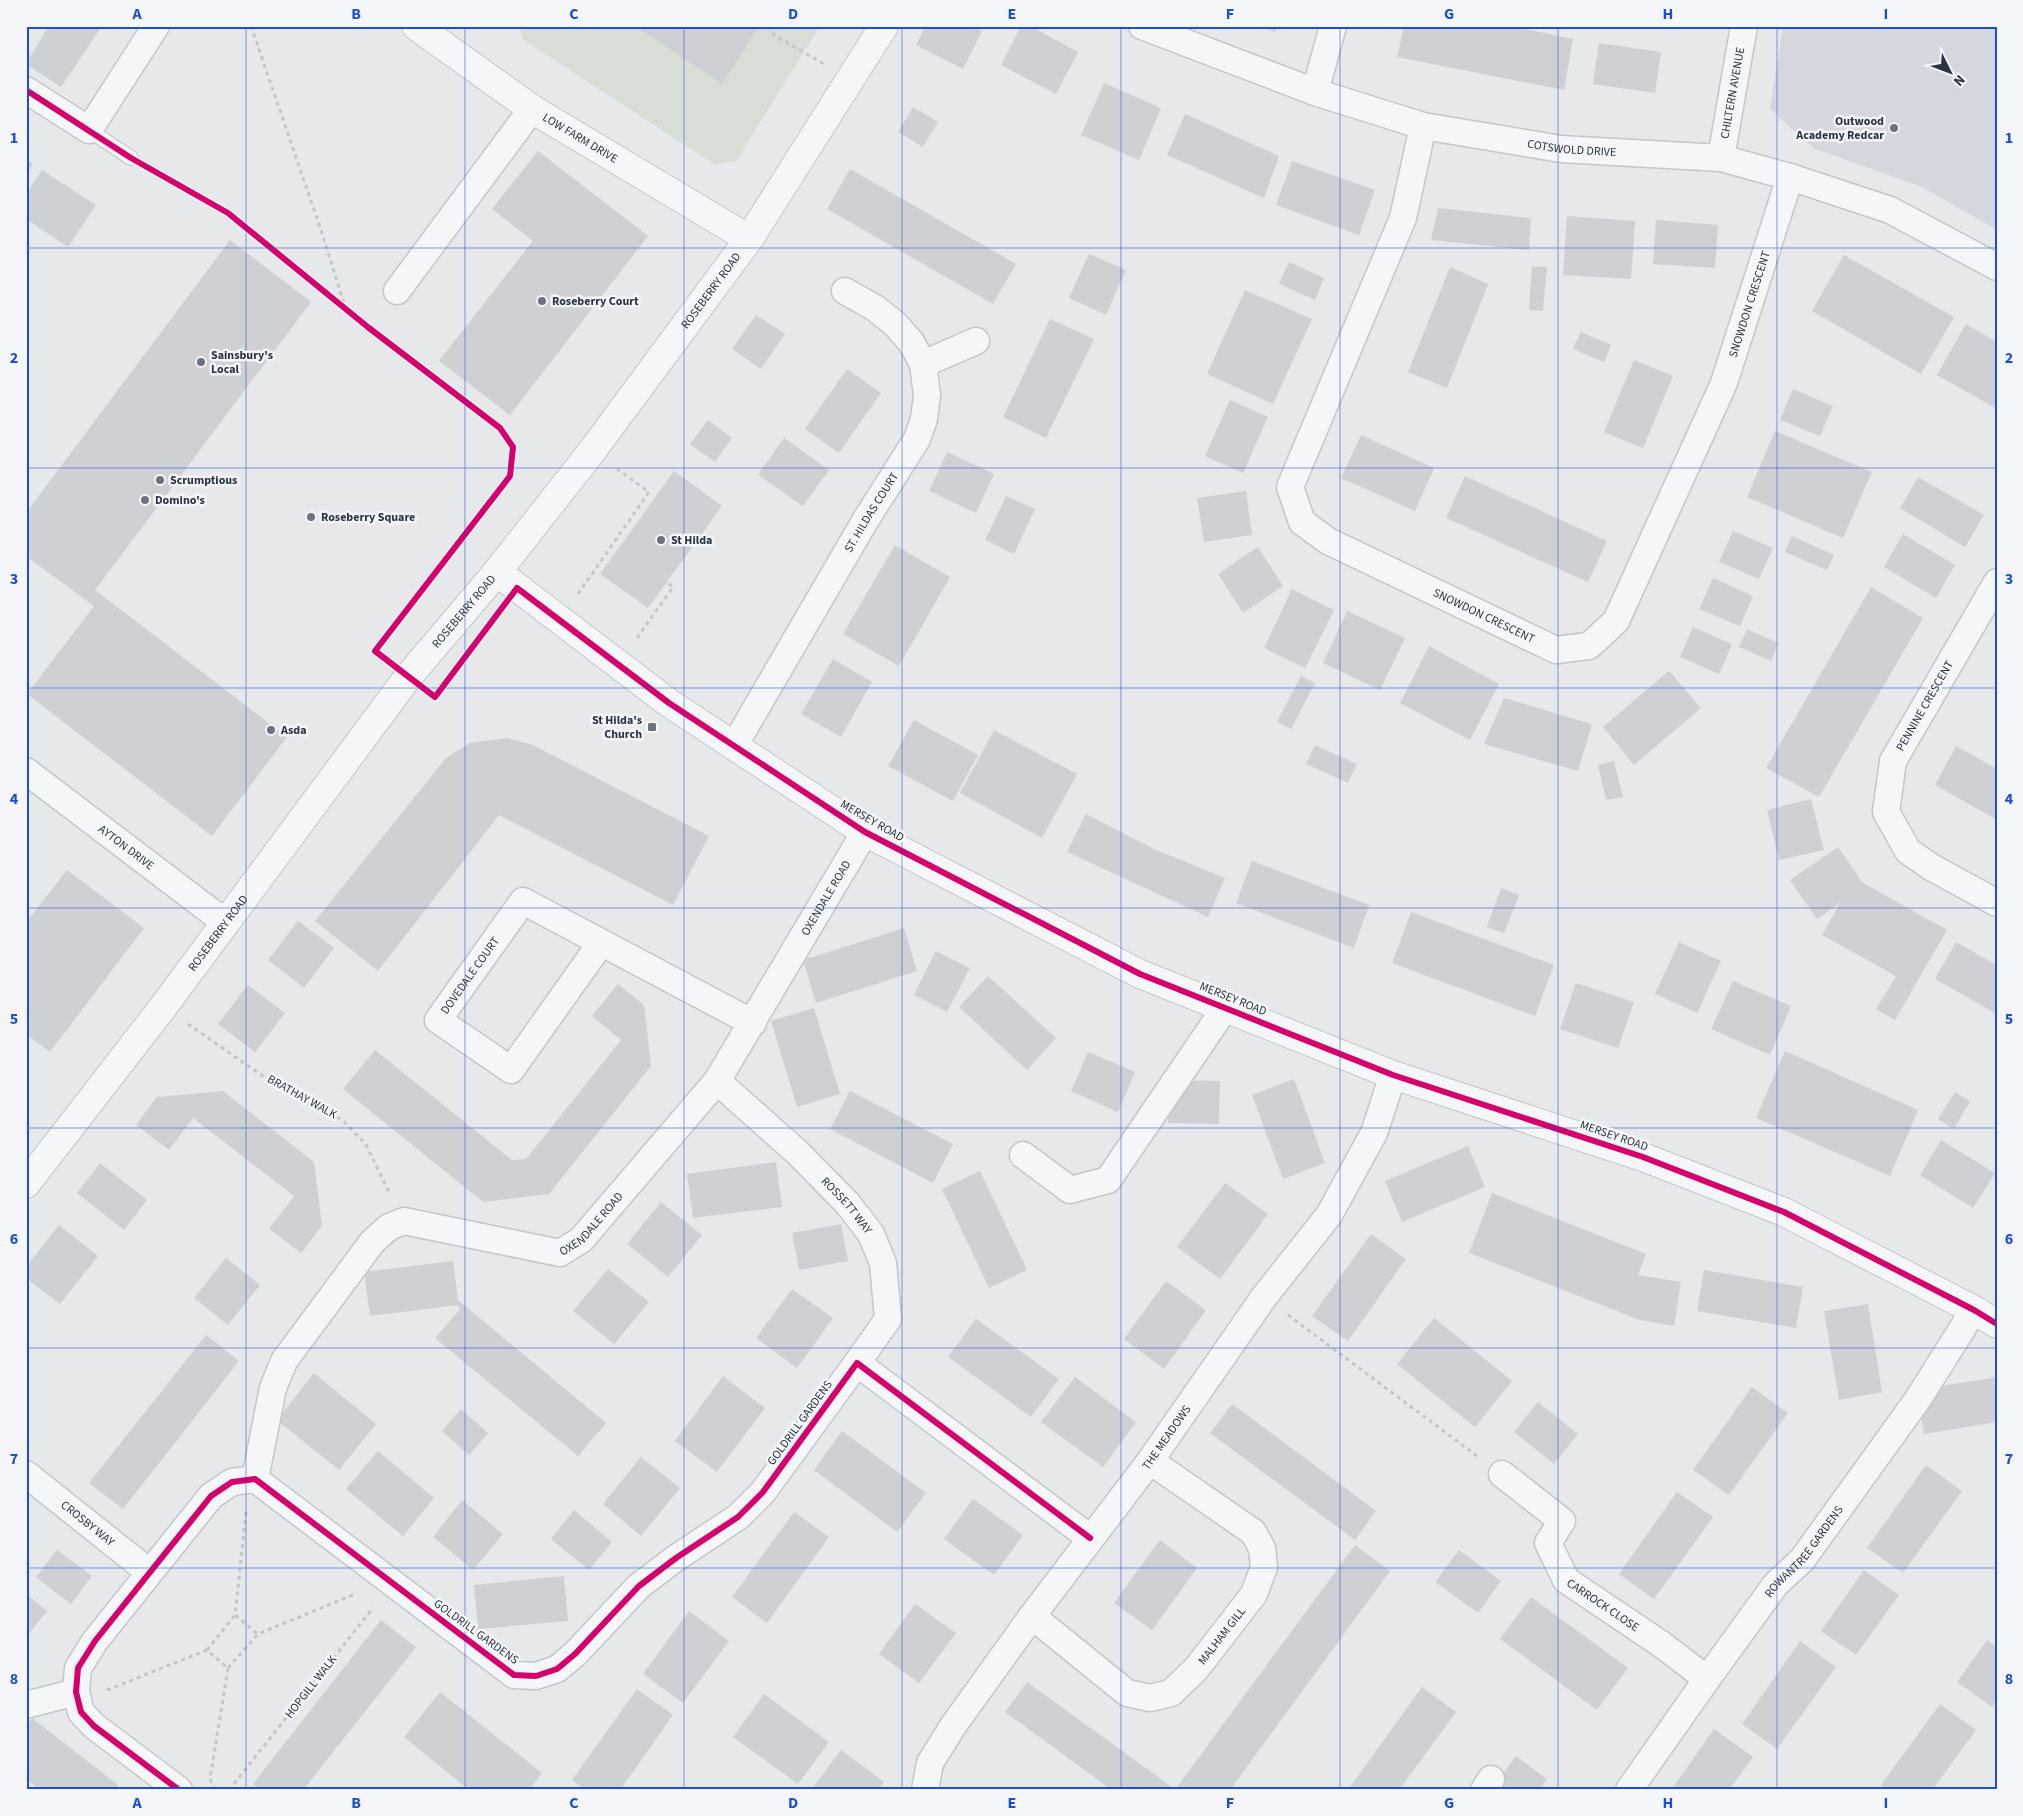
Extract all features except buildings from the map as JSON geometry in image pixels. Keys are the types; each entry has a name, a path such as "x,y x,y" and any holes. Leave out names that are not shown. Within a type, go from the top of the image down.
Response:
{"street":[{"path":"26,90 89,130 156,26"},
{"name":"LOW FARM DRIVE","path":"416,26 532,109 749,239"},
{"name":"ROSEBERRY ROAD","path":"26,1184 226,923 408,677 497,572 592,451 749,239 884,26"},
{"name":"COTSWOLD DRIVE","path":"1142,26 1315,92 1423,126 1561,150 1720,158 1890,210 1997,267"},
{"path":"1315,92 1333,26"},
{"name":"CHILTERN AVENUE","path":"1720,158 1744,26"},
{"path":"397,291 532,109"},
{"name":"SNOWDON CRESCENT","path":"1423,126 1403,218 1290,487 1302,522 1328,541 1556,650 1589,646 1616,622 1724,383 1790,178"},
{"name":"ST. HILDAS COURT","path":"734,746 865,521 917,439 924,419 927,395 923,364 911,342 895,324 876,308 845,291"},
{"path":"923,364 976,341"},
{"name":"MERSEY ROAD","path":"497,572 669,703 865,832 1140,974 1393,1075 1643,1157 1784,1212 1986,1317"},
{"name":"PENNINE CRESCENT","path":"1997,582 1893,761 1886,812 1908,851 1931,867 1997,903"},
{"name":"AYTON DRIVE","path":"26,771 226,923"},
{"name":"OXENDALE ROAD","path":"404,1221 560,1253 581,1240 717,1081 865,832"},
{"name":"DOVEDALE COURT","path":"602,943 511,1070 438,1020 523,901 753,1023"},
{"path":"1023,1155 1070,1190 1108,1180 1226,1008"},
{"name":"THE MEADOWS","path":"925,1790 930,1763 953,1726 1032,1616 1150,1461 1264,1297 1329,1215 1374,1133 1393,1075"},
{"name":"ROSSETT WAY","path":"717,1081 798,1154 848,1204 871,1234 883,1263 888,1319 857,1363"},
{"path":"179,1790 94,1726 81,1712 77,1697 78,1668 95,1641 211,1496 232,1482 252,1480 272,1388 284,1361 373,1241 389,1227 404,1221"},
{"name":"ROWANTREE GARDENS","path":"1629,1790 1776,1584 1802,1560 1918,1399 1986,1317"},
{"path":"857,1363 1090,1538"},
{"name":"GOLDRILL GARDENS","path":"252,1480 514,1674 536,1676 557,1669 575,1654 639,1586 676,1558 738,1517 763,1492 857,1363"},
{"name":"MALHAM GILL","path":"1032,1616 1127,1693 1150,1698 1171,1693 1196,1669 1254,1594 1264,1567 1262,1548 1253,1532 1150,1461"},
{"name":"CROSBY WAY","path":"26,1474 149,1572"},
{"name":"CARROCK CLOSE","path":"1502,1474 1562,1521 1548,1544 1566,1580 1661,1644 1707,1679"},
{"path":"26,1705 77,1697"}],"lane":[{"path":"89,130 131,158"}],"path":[{"path":"250,26 323,236 346,310"},
{"path":"771,26 770,31 774,35 850,79"},
{"path":"332,297 354,316"},
{"path":"560,620 649,492 592,451"},
{"path":"618,665 673,587 667,582"},
{"path":"1264,1297 1502,1474"},
{"path":"77,1697 207,1650 235,1615 252,1480"},
{"path":"215,1790 210,1779 228,1668 258,1634 390,1582"},
{"path":"235,1615 258,1634"},
{"path":"207,1650 228,1668"}],"shaded area":[{"path":"520,26 820,26 736,161 714,164 522,39"},
{"name":"Outwood Academy Redcar","path":"1783,26 1997,26 1997,230 1922,187 1813,148 1770,109"}],"cycle path":[{"path":"26,90 131,158 228,213 369,328 500,428 513,447 510,476 375,651 435,697 517,588 669,703 865,832 1140,974 1393,1075 1643,1157 1784,1212 1974,1310 1997,1324"},
{"path":"179,1790 94,1726 81,1712 76,1692 78,1668 95,1641 211,1496 232,1482 255,1479 514,1675 536,1676 557,1669 575,1654 639,1586 676,1558 738,1517 763,1492 857,1363 1090,1538"}],"place":[{"name":"Outwood Academy Redcar","path":"1894,128"},
{"name":"Roseberry Court","path":"542,301"},
{"name":"Sainsbury's Local","path":"201,362"},
{"name":"Scrumptious","path":"160,480"},
{"name":"Domino's","path":"145,500"},
{"name":"Roseberry Square","path":"311,517"},
{"name":"St Hilda","path":"661,540"},
{"name":"St Hilda's Church","path":"652,727"},
{"name":"Asda","path":"271,730"}]}
